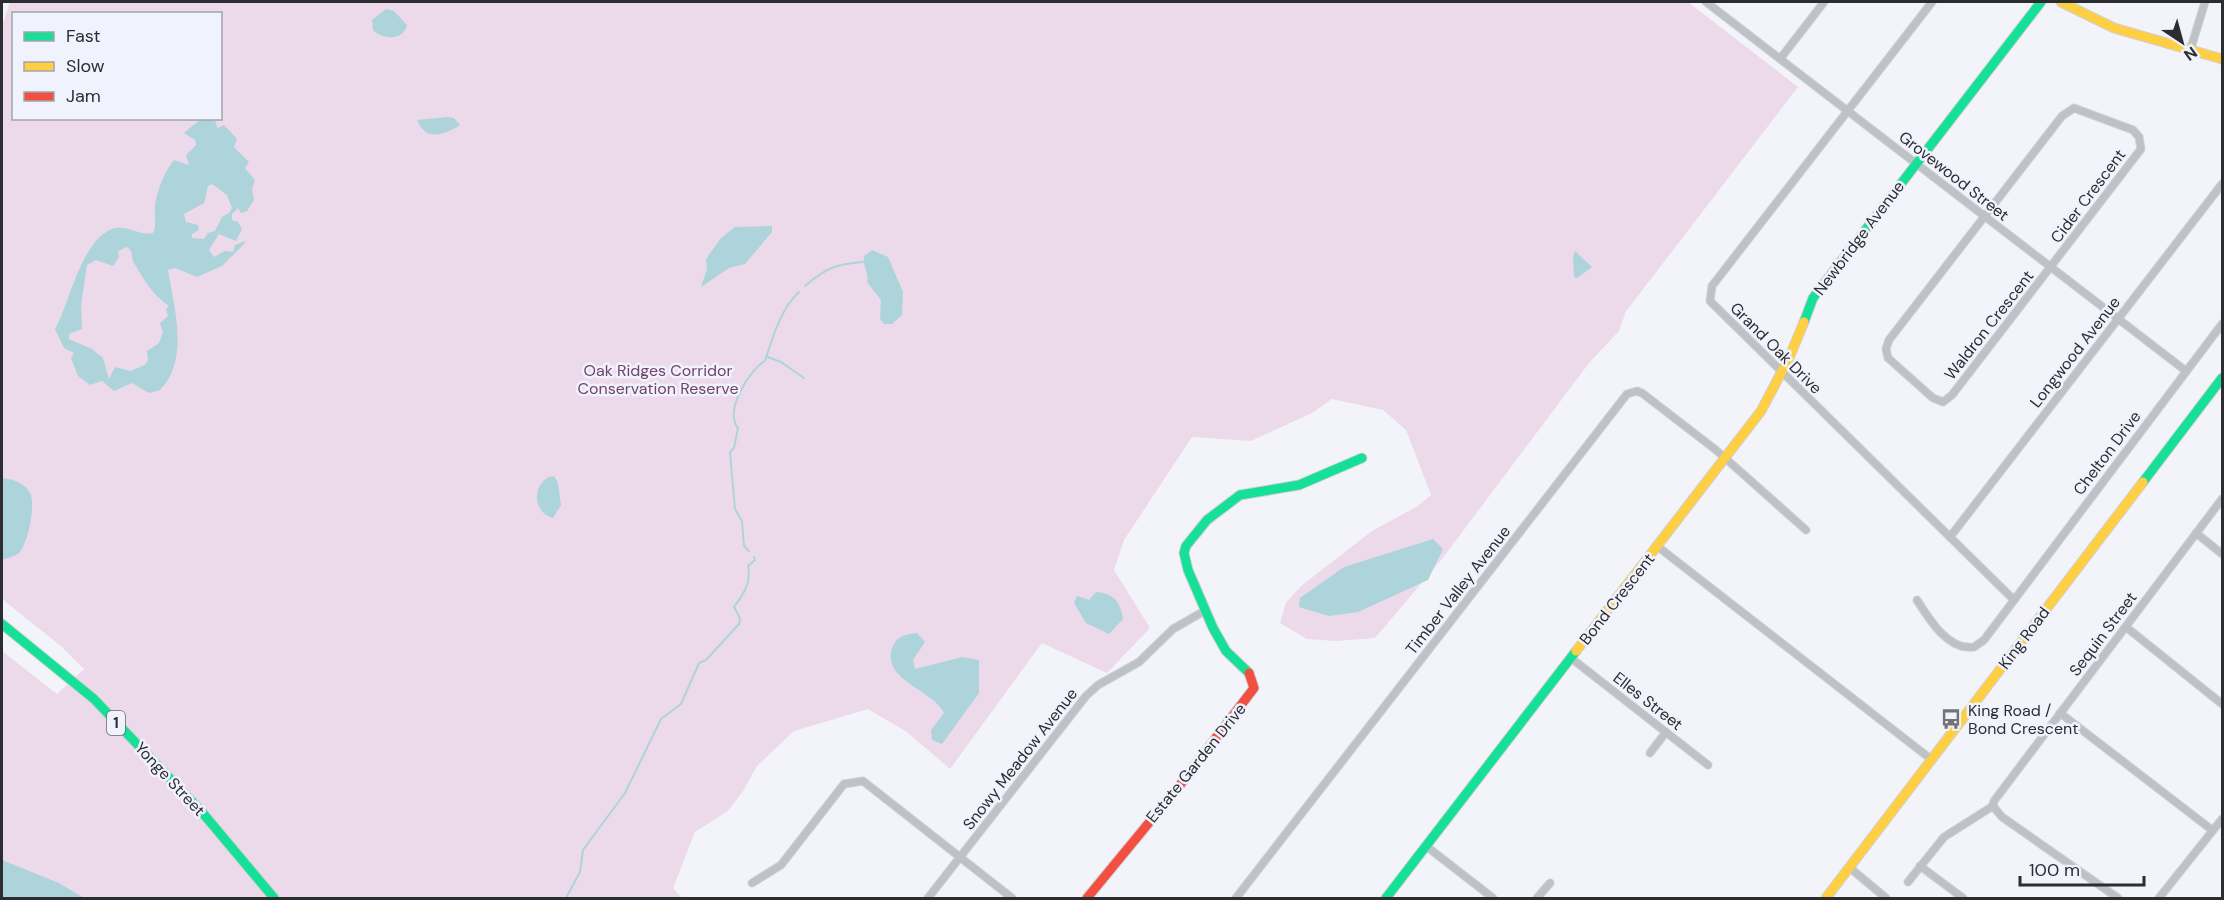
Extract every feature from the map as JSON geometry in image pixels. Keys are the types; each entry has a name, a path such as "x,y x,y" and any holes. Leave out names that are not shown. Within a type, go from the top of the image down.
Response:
{"street":[{"name":"Grovewood Street","path":"1709,2 2117,320 2186,371"},
{"path":"1780,59 1824,2"},
{"name":"Grand Oak Drive","path":"1932,2 1712,286 1710,301 2014,600"},
{"name":"Newbridge Avenue","path":"1657,546 1761,411 1782,372 1813,298 2041,2"},
{"path":"2061,2 2114,28 2223,59"},
{"path":"2190,51 2205,2"},
{"name":"Cider Crescent","path":"1985,217 2069,110 2080,110 2133,130 2139,137 2141,149 2051,268"},
{"name":"Longwood Avenue","path":"1950,537 2223,184"},
{"name":"Waldron Crescent","path":"1985,217 1887,345 1888,358 1933,398 1943,402 1953,395 2051,268"},
{"name":"Chelton Drive","path":"1917,600 1933,626 1957,645 1969,647 1984,640 2223,324"},
{"name":"King Road","path":"1826,898 2223,378"},
{"name":"Timber Valley Avenue","path":"1236,898 1622,397 1632,391 1642,393 1725,458 1806,530"},
{"name":"Estate Garden Drive","path":"1087,898 1253,692 1253,677 1223,648 1206,610 1184,555 1188,545 1211,515 1239,495 1299,484 1362,458"},
{"name":"Sequin Street","path":"1993,806 1994,801 2223,499"},
{"path":"2196,533 2223,554"},
{"name":"Bond Crescent","path":"1386,898 1657,546 1932,760"},
{"name":"Snowy Meadow Avenue","path":"928,898 1086,696 1098,685 1139,662 1173,629 1206,610"},
{"name":"Yonge Street","path":"2,624 94,699 201,811 274,898"},
{"path":"2126,627 2223,704"},
{"name":"Elles Street","path":"1571,658 1708,765"},
{"path":"2060,713 2212,830"},
{"path":"1650,753 1666,732"},
{"path":"752,883 781,865 844,784 863,781 1012,898"},
{"path":"1908,882 1944,837 1993,806 2002,817 2118,898"},
{"path":"2159,898 2223,819"},
{"path":"1426,846 1493,898"},
{"path":"1920,866 1963,898"},
{"path":"1850,868 1886,898"},
{"path":"1538,898 1550,883"}],"green space":[{"name":"Oak Ridges Corridor Conservation Reserve","path":"10,2 1688,2 1798,87 1626,311 1619,331 1589,363 1442,559 1375,638 1336,641 1307,639 1280,623 1286,603 1301,586 1372,531 1418,506 1431,495 1406,430 1383,410 1332,399 1312,413 1251,441 1192,437 1124,540 1114,570 1150,628 1107,673 1042,643 950,769 907,732 868,709 794,731 757,766 728,811 695,832 673,888 682,898 2,898 2,651 57,694 84,669 62,647 2,599 2,26"}],"water":[{"path":"386,9 394,11 407,25 405,30 397,36 382,36 373,30 372,20"},
{"path":"454,118 460,125 442,134 430,134 421,127 417,120"},
{"path":"200,120 213,120 217,128 224,125 237,139 234,147 249,162 245,168 255,180 252,189 254,200 247,211 241,213 238,208 232,214 232,220 238,222 242,229 236,241 219,234 209,250 214,257 225,251 233,252 235,245 245,241 245,243 222,266 197,277 175,268 168,270 178,333 177,348 175,364 160,390 149,393 132,383 114,391 102,381 90,385 78,376 71,358 74,353 64,348 55,329 78,271 94,243 104,233 116,228 126,228 148,234 153,233 156,199 165,175 174,160 189,165 186,155 196,145 195,140 184,133","holes":["212,184 227,195 232,208 222,217 215,231 208,233 204,239 192,238 192,234 199,230 198,225 186,222 184,214 204,203 208,186","127,247 131,251 132,259 148,286 169,306 166,309 168,316 160,323 163,332 159,343 147,351 148,360 145,365 130,371 115,367 109,379 103,358 92,349 69,339 69,334 82,329 81,305 87,265 96,260 113,266 119,257 118,251"]},
{"path":"772,226 772,232 745,264 729,268 701,287 707,269 706,259 721,238 735,227"},
{"path":"872,250 888,257 903,292 902,315 892,324 884,324 880,319 881,300 867,282 864,256"},
{"path":"1575,251 1592,267 1577,278 1574,277"},
{"path":"554,476 558,483 561,505 553,518 540,509 537,495 542,482"},
{"path":"2,478 22,484 30,493 32,506 30,524 22,548 19,553 2,560"},
{"path":"1433,539 1443,549 1428,580 1358,612 1329,616 1299,607 1300,598 1344,567"},
{"path":"1096,592 1111,596 1118,603 1122,613 1123,619 1109,634 1086,623 1074,603 1077,596 1089,600"},
{"path":"917,633 925,642 913,660 915,669 962,657 979,660 979,693 942,744 932,740 931,730 944,713 929,697 900,676 891,658 897,639"},
{"path":"2,860 59,883 84,898 2,898"}],"waterway":[{"path":"805,286 832,268 863,262"},
{"path":"749,551 744,546 742,521 735,509 730,452 734,448 738,428 734,421 734,412 740,392 752,373 765,361 782,315 799,292"},
{"path":"768,357 781,362 804,378"},
{"path":"566,898 580,872 583,850 625,793 661,719 681,704 699,663 706,660 739,624 740,618 734,607 746,588 749,577 748,566 755,560 754,557"}],"traffic: fast":[{"path":"1804,322 1813,298 2041,2"},
{"path":"2143,482 2222,378"},
{"path":"1249,673 1226,651 1213,628 1188,570 1184,553 1186,546 1207,520 1240,495 1299,485 1362,458"},
{"path":"2,624 94,699 201,811 274,898"},
{"path":"1386,898 1576,651"}],"traffic: slow":[{"path":"2061,2 2114,28 2222,59"},
{"path":"1576,651 1761,411 1789,358 1804,322"},
{"path":"1826,898 2143,482"}],"traffic: jam":[{"path":"1087,898 1180,785 1254,688 1249,673"}],"place":[{"name":"King Road / Bond Crescent","path":"1951,719"}]}
